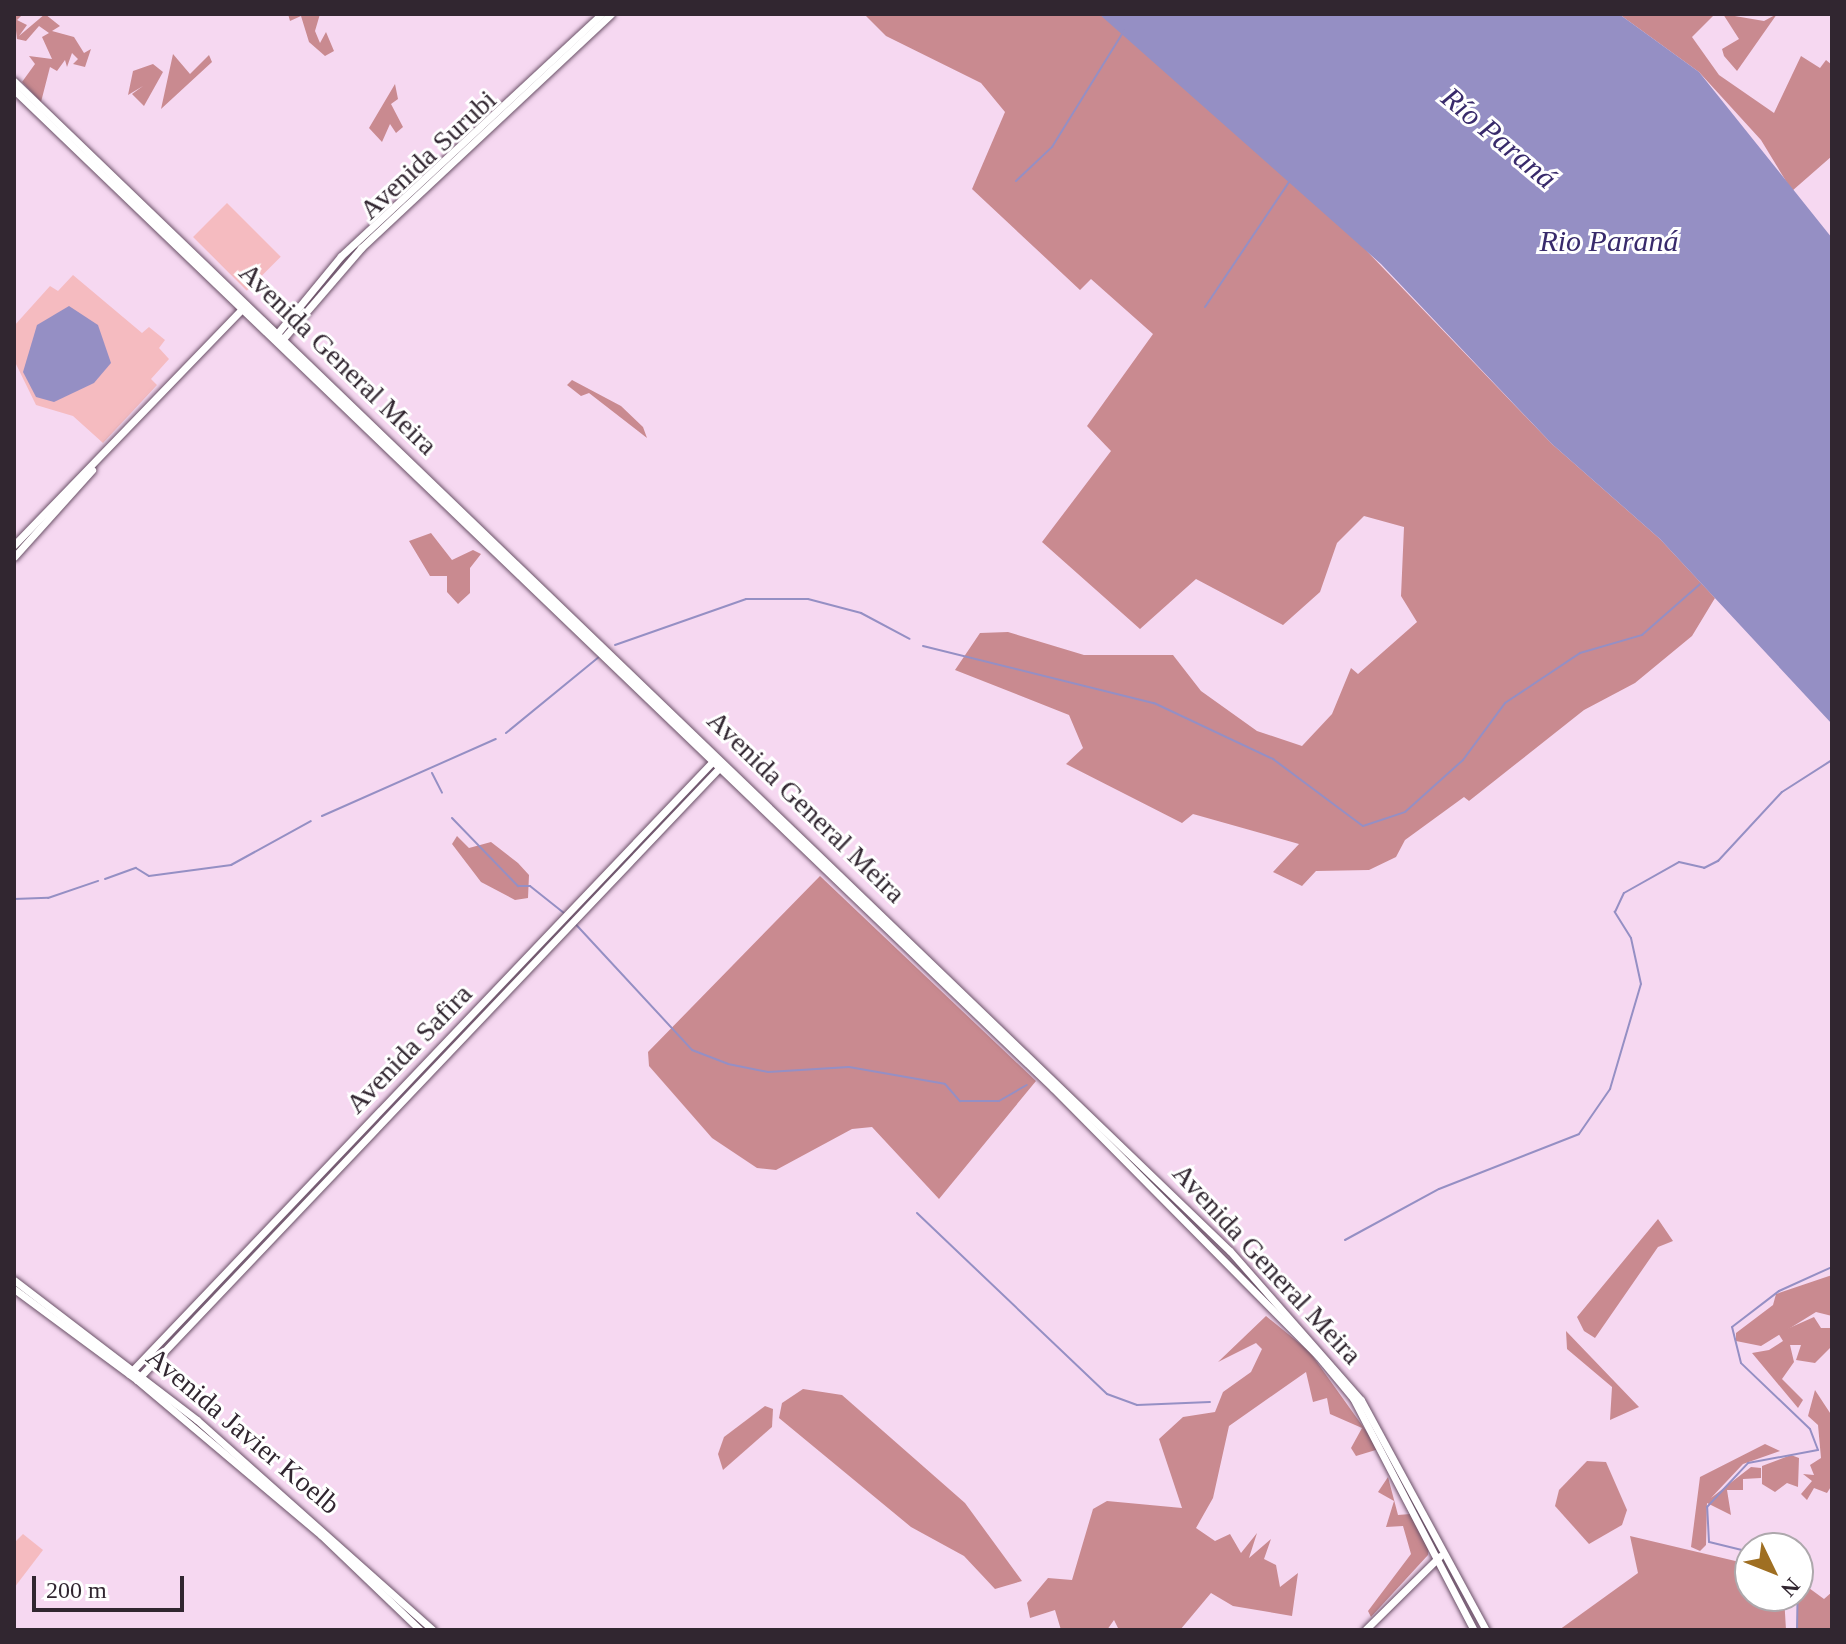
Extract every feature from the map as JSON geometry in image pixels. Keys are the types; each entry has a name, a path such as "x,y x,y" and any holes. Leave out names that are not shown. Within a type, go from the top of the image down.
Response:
{"main road":[{"name":"Avenida Surubi","path":"278,331 341,256 601,14"},
{"name":"Avenida Surubi","path":"285,338 361,248 611,14"},
{"name":"Avenida General Meira","path":"14,81 276,340 724,764 1144,1172 1230,1251 1335,1363 1409,1493 1474,1630"},
{"name":"Avenida General Meira","path":"14,90 60,129"},
{"name":"Avenida General Meira","path":"245,306 278,331 717,758"},
{"path":"14,557 245,306"},
{"path":"278,331 276,340 285,338"},
{"path":"14,545 93,468"},
{"name":"Avenida Safira","path":"139,1377 717,758"},
{"name":"Avenida Safira","path":"576,912 724,764"},
{"name":"Avenida Safira","path":"132,1371 566,923"},
{"name":"Avenida General Meira","path":"1144,1172 1353,1398 1445,1551 1486,1630"},
{"path":"277,1218 285,1224"},
{"path":"1223,1258 1230,1251"},
{"name":"Avenida Javier Koelb","path":"14,1280 139,1377 321,1535 420,1630"},
{"name":"Avenida Javier Koelb","path":"14,1289 132,1371"},
{"name":"Avenida Javier Koelb","path":"139,1377 327,1529 433,1630"},
{"path":"1365,1630 1445,1551"}],"shaded area":[{"path":"14,14 23,14 17,20 27,25 19,36 45,14 60,26 52,31 74,37 84,53 91,49 85,67 73,64 78,59 72,53 67,67 65,60 57,71 50,67 41,102 22,82 35,64 29,56 52,59 42,37 49,33 39,26 26,41 17,39"},
{"path":"288,14 320,14 315,31 320,43 326,32 334,51 325,56 309,42 301,16 290,21"},
{"path":"864,14 1099,14 1124,32 1361,245 1552,444 1660,539 1715,598 1692,636 1635,683 1584,710 1469,801 1464,797 1405,840 1396,857 1369,870 1316,871 1302,886 1273,872 1299,844 1193,814 1182,823 1066,764 1083,748 1069,715 955,670 980,633 1008,632 1084,655 1173,655 1201,691 1257,731 1302,746 1332,714 1351,668 1358,674 1417,622 1401,596 1404,527 1364,516 1337,543 1320,592 1283,625 1196,579 1140,629 1042,542 1111,451 1087,426 1153,334 1091,279 1080,290 972,189 1005,112 981,83 886,36"},
{"path":"1619,14 1715,14 1692,37 1719,75 1774,113 1801,56 1820,68 1826,60 1832,65 1832,156 1792,191 1761,140 1699,72"},
{"path":"1723,14 1764,21 1777,14 1737,71 1722,49 1739,39"},
{"path":"173,54 190,74 209,55 212,62 161,109"},
{"path":"153,64 163,72 144,106 132,94 143,86 128,95 133,71"},
{"path":"395,84 398,99 391,104 403,127 396,133 390,124 382,142 369,128"},
{"path":"227,203 281,257 247,291 193,237"},
{"path":"73,275 142,333 149,327 165,340 159,348 169,359 151,379 157,385 103,443 73,416 36,405 14,360 14,326 50,286 58,291"},
{"path":"572,380 621,406 643,427 647,438 589,393 581,396 567,385"},
{"path":"431,533 452,560 473,550 481,554 470,568 470,593 458,604 447,592 447,576 430,576 409,541"},
{"path":"457,836 469,848 491,842 518,863 529,875 528,898 515,900 481,882 452,844"},
{"path":"820,876 1036,1081 939,1199 872,1127 852,1129 776,1170 757,1168 712,1138 649,1066 648,1052"},
{"path":"1658,1219 1673,1241 1658,1247 1595,1338 1584,1331 1577,1317"},
{"path":"1832,1275 1832,1316 1816,1312 1761,1346 1736,1341 1736,1333 1773,1305 1776,1294"},
{"path":"1266,1316 1309,1351 1379,1449 1356,1456 1351,1448 1362,1428 1330,1414 1327,1398 1313,1402 1306,1372 1229,1426 1213,1498 1196,1528 1215,1541 1230,1534 1241,1553 1257,1533 1249,1558 1271,1539 1264,1559 1276,1565 1280,1587 1298,1573 1292,1616 1233,1606 1211,1593 1180,1630 1119,1630 1114,1620 1107,1630 1061,1630 1055,1610 1030,1618 1027,1603 1048,1578 1072,1580 1093,1509 1107,1501 1182,1508 1159,1439 1183,1417 1215,1412 1223,1392 1251,1372 1262,1349 1256,1343 1218,1362"},
{"path":"1814,1317 1821,1328 1832,1328 1832,1346 1815,1363 1796,1360 1801,1345 1790,1345 1794,1362 1782,1379 1803,1400 1798,1408 1752,1353 1769,1350 1783,1341 1778,1333"},
{"path":"1566,1331 1639,1407 1610,1420 1612,1387 1567,1349"},
{"path":"803,1389 842,1395 965,1503 1022,1581 995,1589 964,1556 911,1527 779,1418 782,1403"},
{"path":"1815,1390 1832,1416 1832,1485 1827,1493 1814,1488 1807,1500 1801,1494 1812,1481 1803,1474 1814,1475 1810,1465 1821,1458 1818,1425 1808,1416"},
{"path":"765,1406 773,1409 772,1427 723,1470 718,1454 724,1437"},
{"path":"1765,1444 1780,1451 1743,1464 1711,1498 1751,1467 1761,1468 1761,1478 1743,1479 1743,1490 1727,1490 1731,1515 1707,1503 1706,1545 1700,1551 1691,1547 1700,1477"},
{"path":"1791,1455 1799,1458 1798,1487 1787,1483 1775,1492 1762,1484 1762,1466"},
{"path":"1587,1461 1606,1462 1627,1510 1622,1525 1589,1544 1555,1506 1559,1490"},
{"path":"1388,1477 1398,1515 1410,1514 1429,1542 1428,1555 1371,1617 1368,1611 1411,1554 1403,1526 1386,1527 1394,1501 1378,1492"},
{"path":"23,1534 43,1550 14,1588 14,1543"},
{"path":"1630,1536 1734,1561 1734,1612 1785,1612 1786,1630 1559,1630 1638,1573"},
{"path":"1814,1592 1824,1599 1832,1592 1832,1630 1797,1630 1797,1612 1814,1612"}],"water":[{"name":"Rio Paraná","path":"1099,14 1619,14 1699,72 1832,238 1832,724 1660,539 1552,444 1381,264"},
{"path":"69,306 98,325 111,363 94,383 54,402 36,397 23,372 37,325"}],"waterway":[{"path":"1016,181 1052,147 1124,31"},
{"path":"1205,307 1289,182"},
{"path":"923,646 1154,703 1273,759 1363,826 1405,812 1463,760 1505,703 1580,653 1642,635 1700,584"},
{"path":"615,645 746,599 808,599 861,613 910,639"},
{"path":"506,733 599,657"},
{"path":"322,816 496,739"},
{"path":"1345,1240 1439,1189 1579,1134 1610,1089 1641,984 1631,938 1615,912 1624,893 1679,862 1704,868 1718,861 1782,792 1832,760"},
{"path":"432,773 442,793"},
{"path":"452,818 518,886 530,886 564,913"},
{"path":"105,879 136,868 149,876 231,865 311,821"},
{"path":"14,899 48,898 98,881"},
{"path":"569,917 692,1050 728,1064 768,1072 849,1067 945,1084 960,1101 999,1101 1027,1085"},
{"path":"917,1213 1107,1394 1137,1405 1210,1402"},
{"path":"1734,1548 1709,1542 1707,1507 1748,1463 1818,1450 1810,1429 1741,1363 1732,1327 1779,1291 1832,1267"},
{"path":"1797,1612 1797,1630"}],"water label":[{"name":"Río Paraná","path":"1499,138"}]}
